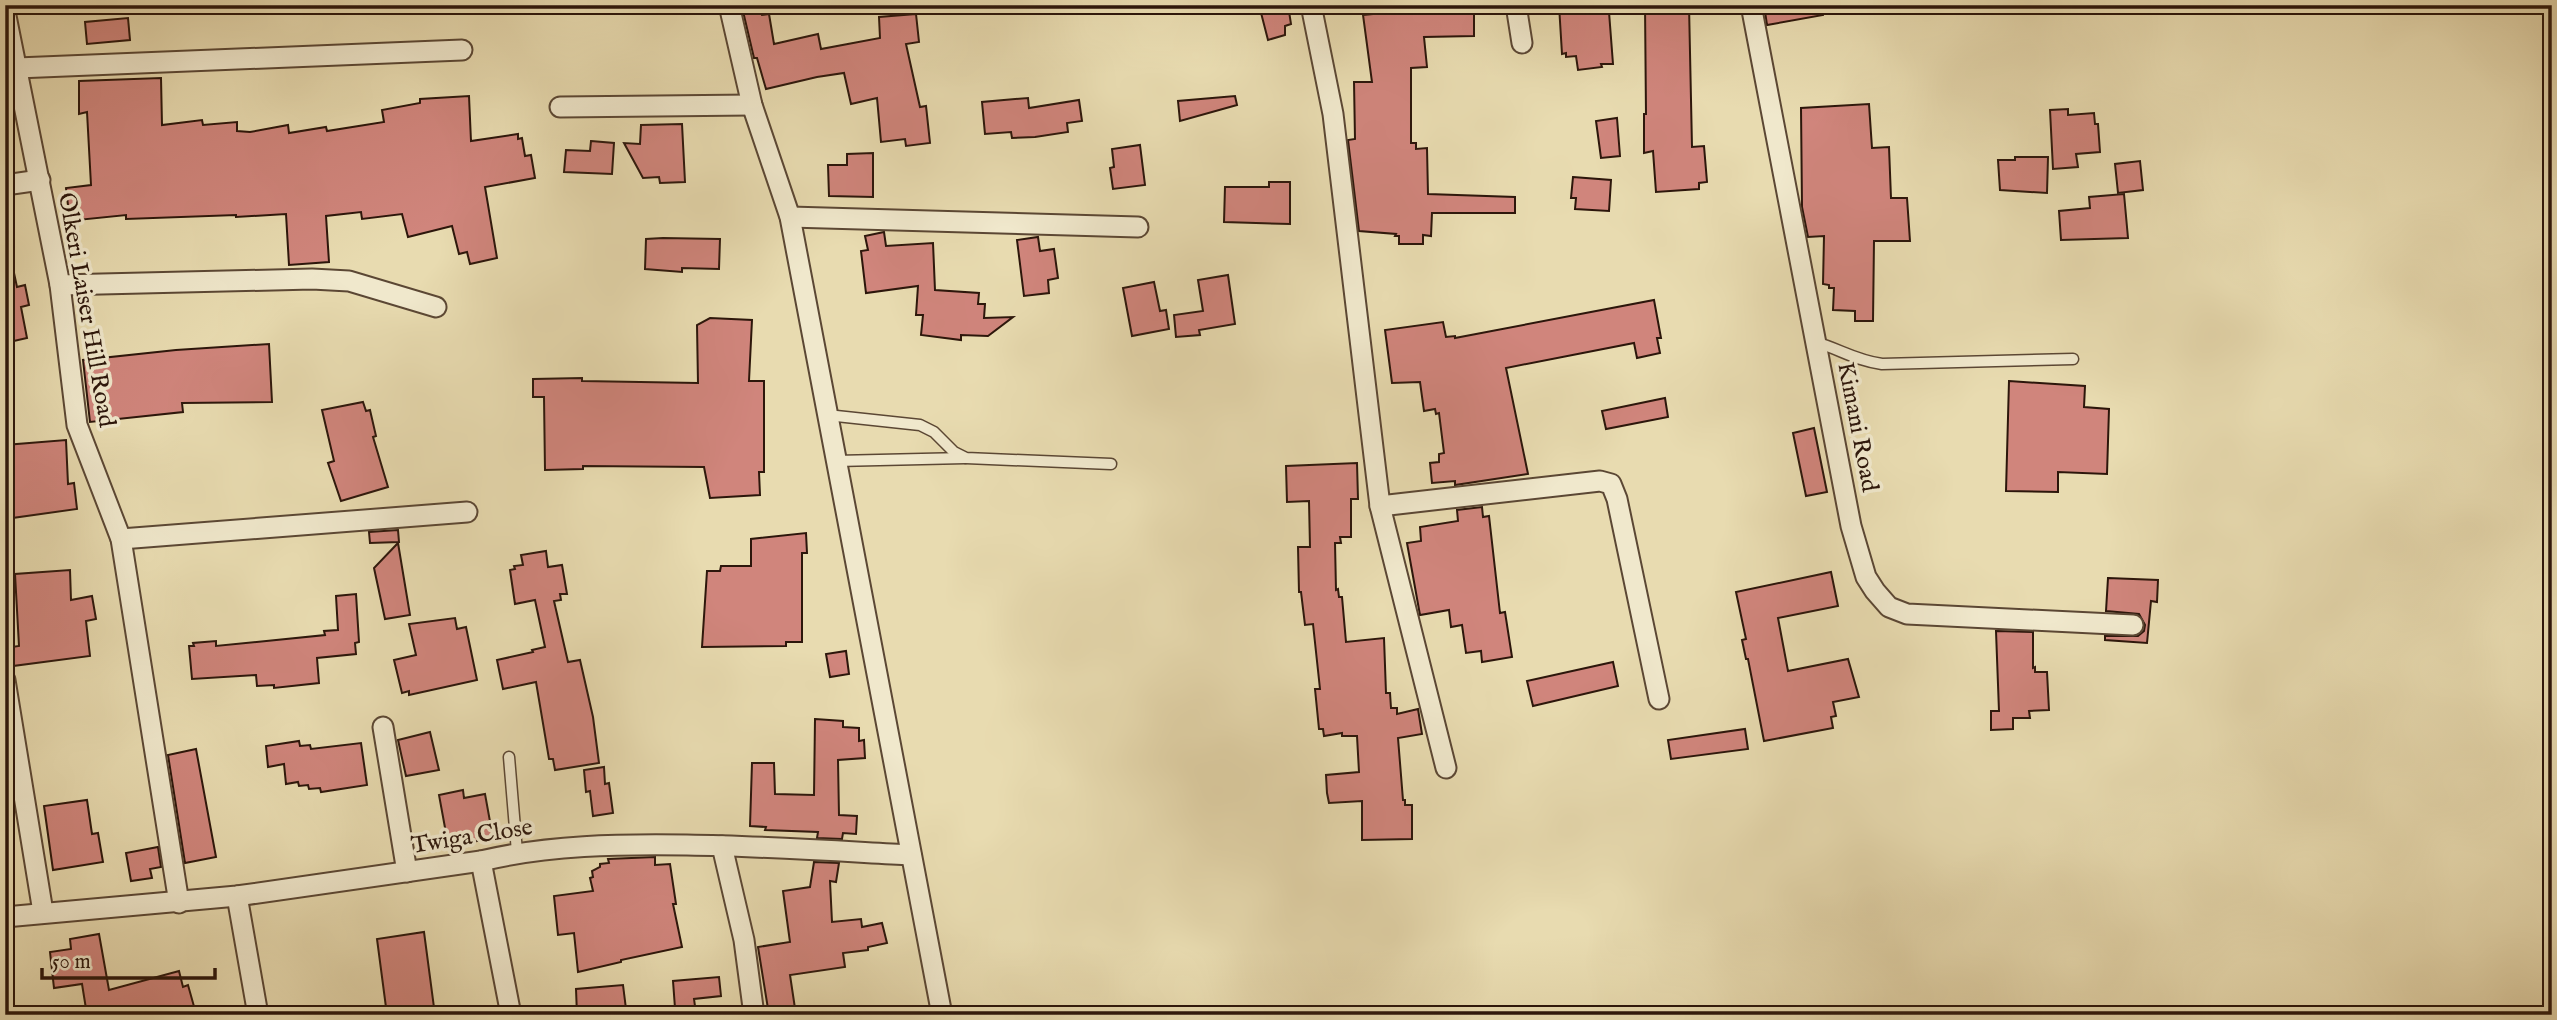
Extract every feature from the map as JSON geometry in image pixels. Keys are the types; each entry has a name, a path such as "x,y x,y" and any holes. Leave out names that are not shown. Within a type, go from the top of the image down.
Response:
{"street":[{"path":"729,5 752,105 790,217 942,1015"},
{"path":"1311,5 1333,114 1380,506 1446,768"},
{"path":"1516,5 1521,43"},
{"name":"Kimani Road","path":"1751,5 1814,342 1834,428 1856,546 1864,562 1866,577 1889,607 1907,614 2133,625"},
{"name":"Olkeri Laiser Hill Road","path":"5,11 61,285 77,425 121,539 179,902"},
{"path":"17,68 462,50"},
{"path":"560,107 752,105"},
{"path":"5,185 40,180"},
{"path":"790,217 1138,227"},
{"path":"61,285 312,279 349,281 436,307"},
{"path":"1380,506 1600,481 1611,484 1617,499 1659,699"},
{"path":"121,539 467,512"},
{"path":"5,680 43,912"},
{"path":"383,727 407,872"},
{"name":"Twiga Close","path":"5,917 237,896 481,861 517,852 621,844 911,855"},
{"path":"722,846 744,940 754,1015"},
{"path":"481,861 511,1015"},
{"path":"237,896 258,1015"}],"lane":[{"path":"1814,342 1828,345 1861,361 1882,364 2073,359"},
{"path":"827,415 920,425 934,432 954,452 966,458"},
{"path":"836,461 966,458 1111,464"},
{"path":"509,757 517,852"}],"building":[{"path":"760,5 762,15 769,14 774,44 818,34 821,49 880,38 879,17 916,14 919,42 906,44 920,107 926,106 930,143 906,146 905,139 881,142 877,98 851,104 844,73 766,89 757,58 754,58 742,7"},
{"path":"1259,5 1288,5 1291,24 1285,26 1285,35 1268,40"},
{"path":"1410,5 1474,5 1474,36 1424,37 1427,67 1411,68 1411,143 1416,143 1416,149 1427,148 1428,194 1515,197 1515,213 1432,213 1431,236 1423,235 1423,244 1399,244 1399,236 1395,236 1396,234 1359,231 1348,140 1355,139 1354,82 1372,82 1363,15 1393,12 1410,8"},
{"path":"1559,5 1598,5 1599,12 1609,12 1613,64 1578,70 1576,56 1566,57 1566,53 1562,54"},
{"path":"1645,5 1689,5 1692,147 1704,146 1707,182 1699,183 1699,189 1656,192 1653,151 1644,153"},
{"path":"1764,5 1822,5 1823,15 1767,25"},
{"path":"128,18 130,40 87,44 85,22"},
{"path":"161,78 162,125 202,120 203,125 237,122 237,131 250,132 288,125 289,133 326,127 327,131 384,122 382,110 420,103 420,99 469,96 471,141 518,134 518,139 522,138 525,156 531,155 535,178 485,187 497,258 470,264 467,252 459,254 452,226 408,237 402,214 362,219 361,212 326,216 329,262 289,265 286,214 126,219 126,215 78,220 78,214 69,214 66,188 91,185 87,112 79,114 79,81"},
{"path":"1235,96 1237,105 1180,121 1178,101"},
{"path":"1028,98 1029,108 1079,100 1082,121 1067,123 1068,132 1035,137 1012,138 1011,132 985,134 982,102"},
{"path":"1869,104 1872,148 1889,147 1891,198 1907,198 1910,241 1874,241 1873,321 1855,321 1855,311 1833,310 1834,288 1823,284 1824,236 1808,237 1802,207 1801,108"},
{"path":"2068,109 2068,115 2094,113 2095,124 2098,124 2100,152 2076,154 2078,167 2053,169 2050,110"},
{"path":"1617,118 1620,156 1601,158 1596,121"},
{"path":"682,124 685,182 660,183 659,177 643,178 624,143 640,144 641,125"},
{"path":"591,141 614,143 612,174 564,172 566,150 590,151"},
{"path":"1140,145 1145,185 1113,189 1110,168 1114,167 1112,149"},
{"path":"873,153 873,197 829,196 828,165 847,165 847,154"},
{"path":"2015,157 2048,157 2047,193 2000,190 1998,160 2015,160"},
{"path":"2140,161 2143,190 2118,193 2115,164"},
{"path":"1573,177 1611,180 1609,211 1575,209 1576,198 1571,198"},
{"path":"1269,182 1290,182 1290,224 1224,222 1225,187 1269,187"},
{"path":"2124,194 2128,238 2061,240 2059,211 2090,208 2089,197"},
{"path":"884,232 886,246 933,243 935,290 979,293 978,304 985,304 984,318 1013,317 988,336 961,335 961,340 921,335 923,315 916,315 918,286 866,293 861,251 868,250 865,236"},
{"path":"1038,237 1040,251 1054,249 1058,278 1048,280 1049,293 1024,296 1017,240"},
{"path":"646,239 720,239 719,269 682,268 682,272 645,269"},
{"path":"14,273 17,287 25,285 29,305 21,307 27,338 5,343 5,274"},
{"path":"1228,275 1235,324 1199,330 1200,335 1176,337 1174,315 1203,311 1198,280"},
{"path":"1154,282 1160,311 1166,310 1169,329 1132,336 1123,288"},
{"path":"1654,300 1661,338 1657,338 1660,353 1637,358 1634,343 1506,368 1528,474 1455,485 1455,481 1432,483 1430,463 1439,462 1439,454 1444,453 1439,413 1436,414 1435,409 1424,411 1420,382 1392,383 1385,330 1443,322 1446,337 1455,338"},
{"path":"710,318 752,320 749,381 764,381 764,472 759,472 760,495 710,498 704,467 583,466 583,469 545,470 544,397 533,397 533,379 582,378 582,381 698,383 697,325"},
{"path":"269,344 272,402 182,403 183,412 90,422 83,360"},
{"path":"2009,381 2085,386 2084,407 2109,409 2107,474 2058,472 2058,492 2006,491"},
{"path":"1665,398 1668,417 1606,429 1602,411"},
{"path":"363,402 366,411 370,410 376,436 373,437 388,487 341,501 328,463 334,461 322,410"},
{"path":"1814,428 1827,492 1806,496 1793,433"},
{"path":"66,440 68,484 74,483 77,509 5,519 5,445"},
{"path":"1357,463 1358,499 1351,499 1351,537 1340,537 1341,543 1335,543 1336,590 1338,589 1339,597 1342,597 1346,642 1384,638 1386,693 1390,693 1391,708 1397,708 1397,714 1418,709 1422,734 1398,738 1403,800 1405,805 1412,805 1412,839 1362,840 1362,801 1329,803 1327,793 1326,775 1359,772 1357,736 1342,736 1342,733 1324,736 1323,729 1319,729 1315,689 1320,689 1313,624 1305,625 1299,592 1298,547 1310,547 1309,501 1287,502 1286,466"},
{"path":"1482,507 1483,517 1489,516 1500,613 1505,612 1512,657 1482,662 1481,651 1466,653 1462,625 1451,627 1449,610 1420,615 1407,543 1421,541 1420,527 1458,521 1457,510"},
{"path":"398,530 399,542 370,543 369,532"},
{"path":"806,533 807,553 802,553 802,642 786,642 786,646 702,647 707,571 720,571 721,566 751,566 751,539"},
{"path":"398,543 410,615 385,619 374,568"},
{"path":"546,551 548,567 562,565 567,594 560,594 561,600 554,601 568,662 580,660 593,717 599,763 555,770 553,759 549,759 536,682 503,689 497,660 545,647 535,600 515,604 510,570 515,569 514,566 523,565 521,555"},
{"path":"70,570 71,600 92,596 96,619 86,621 90,656 5,667 5,648 19,646 15,574"},
{"path":"1831,572 1838,606 1778,618 1788,671 1848,659 1859,697 1833,702 1836,716 1831,717 1833,728 1764,741 1742,640 1746,639 1736,592"},
{"path":"2108,578 2158,580 2157,602 2151,601 2147,643 2105,640 2105,636 2138,636 2144,631 2145,625 2139,614 2106,611"},
{"path":"356,594 359,642 355,643 356,654 317,658 319,683 274,688 274,685 257,686 256,675 192,679 189,646 194,646 193,643 216,641 216,646 325,635 324,631 338,630 336,596"},
{"path":"455,618 457,629 466,627 477,680 409,695 409,691 402,693 394,660 416,655 409,624"},
{"path":"1996,631 2033,632 2033,668 2035,667 2035,672 2047,672 2049,710 2029,711 2030,718 2013,718 2013,729 1991,730 1991,711 1999,711"},
{"path":"846,651 849,674 830,677 826,654"},
{"path":"1613,662 1618,686 1533,706 1527,681"},
{"path":"815,719 843,721 843,727 859,728 859,741 864,740 865,758 838,760 839,815 857,816 856,834 843,833 842,839 817,838 818,832 765,830 766,827 750,826 752,763 774,763 775,794 814,795"},
{"path":"1745,729 1748,749 1671,759 1668,740"},
{"path":"430,732 439,770 406,776 398,740"},
{"path":"299,741 300,746 310,745 311,749 361,743 367,785 321,792 320,788 299,786 298,782 286,784 284,764 268,767 266,746"},
{"path":"196,749 216,857 185,863 168,755"},
{"path":"604,767 605,784 609,783 613,813 593,816 590,791 586,792 584,770"},
{"path":"463,790 464,798 485,794 493,838 451,846 448,844 439,795"},
{"path":"87,800 92,834 98,833 103,862 53,870 44,806"},
{"path":"158,847 161,867 150,869 152,878 131,881 126,853"},
{"path":"655,857 655,865 670,864 676,904 673,904 682,947 578,972 574,933 558,935 554,896 593,891 590,878 593,877 592,871 600,867 600,864 609,863 608,859"},
{"path":"814,862 839,863 836,882 830,881 832,922 861,919 862,927 882,923 887,943 868,947 868,950 843,953 845,967 790,975 796,1015 769,1015 758,947 790,942 783,891 810,887"},
{"path":"424,932 435,1015 387,1015 377,939"},
{"path":"99,934 109,990 179,971 183,987 188,985 195,1010 178,1015 87,1015 82,984 54,988 50,952 71,949 70,939"},
{"path":"719,977 721,996 694,999 695,1006 675,1008 673,981"},
{"path":"623,985 626,1009 620,1010 620,1015 577,1015 576,989"}]}
